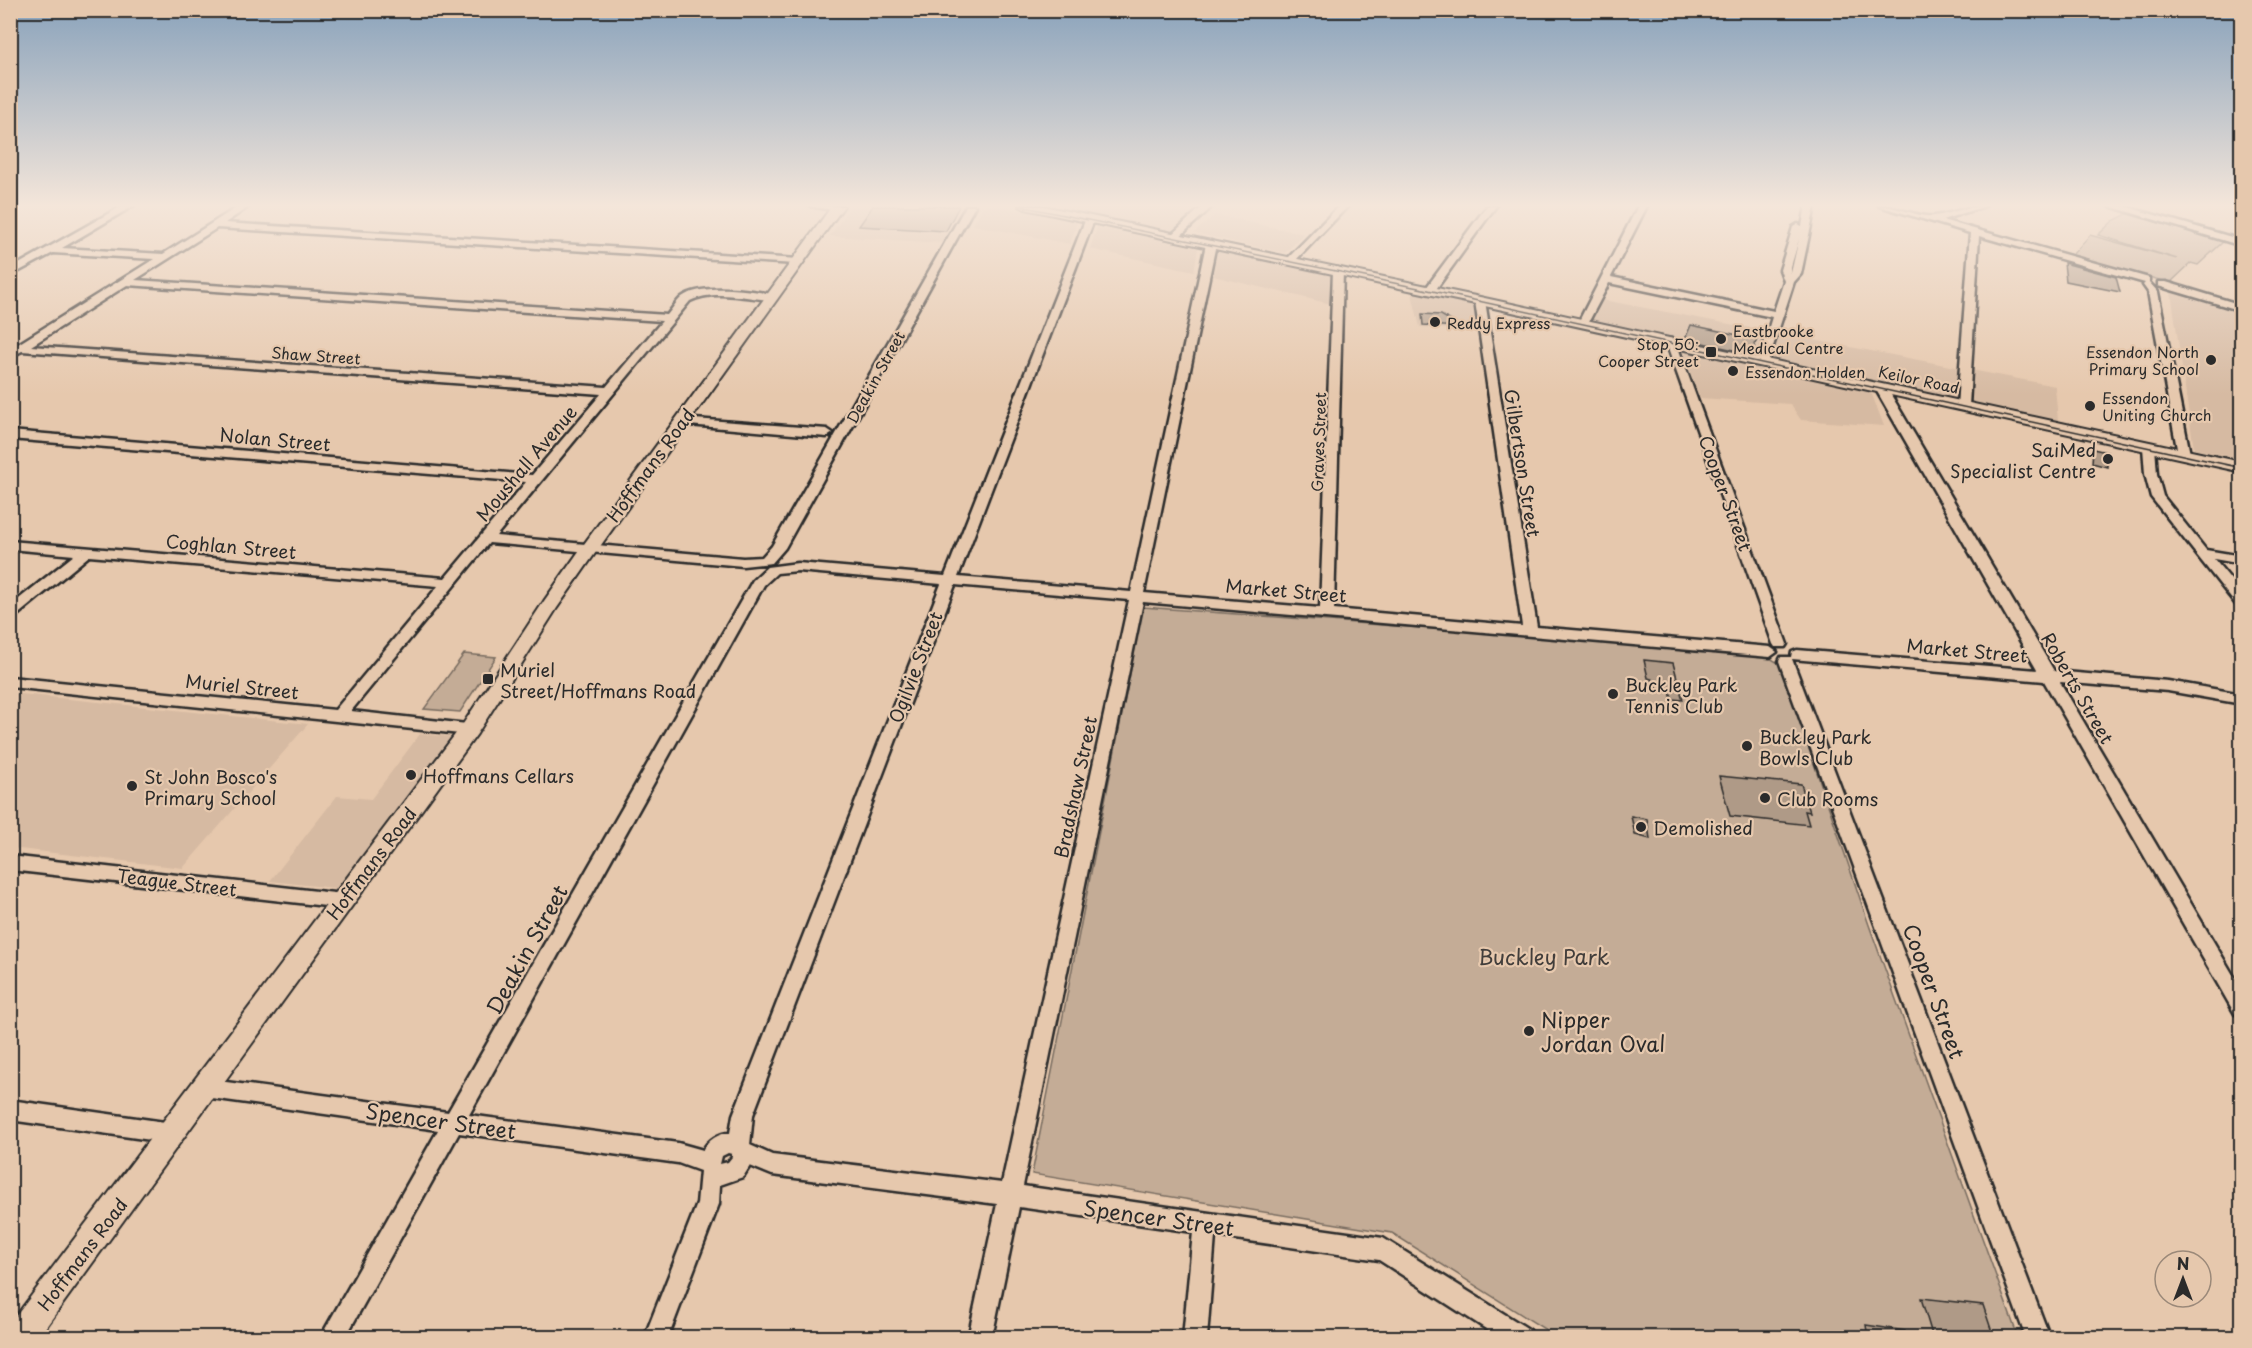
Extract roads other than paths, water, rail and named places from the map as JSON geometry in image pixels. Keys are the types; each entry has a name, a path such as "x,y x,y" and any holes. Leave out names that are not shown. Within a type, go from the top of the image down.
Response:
{"main road":[{"name":"Hoffmans Road","path":"19,1338 470,729 550,604 791,269"},
{"name":"Keilor Road","path":"1329,269 2241,467"}],"street":[{"path":"15,351 145,269"},
{"name":"Deakin Street","path":"332,1338 936,269"},
{"name":"Ogilvie Street","path":"656,1338 1070,269"},
{"name":"Bradshaw Street","path":"980,1338 1205,269"},
{"path":"1430,290 1446,269"},
{"path":"1583,323 1610,269"},
{"path":"1763,363 1789,281 1796,274 1797,269"},
{"path":"1963,406 1972,269"},
{"path":"2103,269 2153,285 2173,288 2241,308"},
{"name":"Graves Street","path":"1328,613 1338,271"},
{"path":"1605,279 1778,315"},
{"path":"124,282 668,319"},
{"path":"2153,285 2184,454"},
{"name":"Moushall Avenue","path":"338,716 686,299 698,293 771,297"},
{"name":"Gilbertson Street","path":"1480,301 1530,631"},
{"name":"Cooper Street","path":"1671,342 1783,653 2038,1338"},
{"name":"Shaw Street","path":"15,351 609,392"},
{"name":"Roberts Street","path":"1881,388 2241,1008"},
{"path":"681,422 828,433"},
{"name":"Nolan Street","path":"10,435 536,478"},
{"path":"2149,447 2154,492 2241,603"},
{"name":"Market Street","path":"486,539 2168,686 2241,699"},
{"name":"Coghlan Street","path":"10,545 448,583"},
{"path":"10,614 86,552"},
{"path":"2202,553 2241,560"},
{"name":"Muriel Street","path":"10,682 470,729"},
{"name":"Teague Street","path":"10,863 343,902"},
{"name":"Spencer Street","path":"204,1088 454,1121 678,1153 698,1158 726,1159 1010,1195 1383,1249 1522,1338"},
{"path":"10,1110 172,1133"},
{"path":"1195,1338 1205,1223"}],"tram line":[{"path":"1326,269 2242,468"}],"place":[{"name":"Reddy Express","path":"1435,322"},
{"name":"Eastbrooke Medical Centre","path":"1721,339"},
{"name":"Stop 50: Cooper Street","path":"1711,352"},
{"name":"Essendon North Primary School","path":"2211,360"},
{"name":"Essendon Holden","path":"1733,371"},
{"name":"Essendon Uniting Church","path":"2090,406"},
{"name":"SaiMed Specialist Centre","path":"2108,459"},
{"name":"Muriel Street/Hoffmans Road","path":"488,679"},
{"name":"Buckley Park Tennis Club","path":"1613,694"},
{"name":"Buckley Park Bowls Club","path":"1747,746"},
{"name":"Hoffmans Cellars","path":"411,775"},
{"name":"St John Bosco's Primary School","path":"132,786"},
{"name":"Club Rooms","path":"1765,798"},
{"name":"Demolished","path":"1641,827"},
{"name":"Nipper Jordan Oval","path":"1529,1031"}],"park label":[{"name":"Buckley Park","path":"1544,956"}]}
